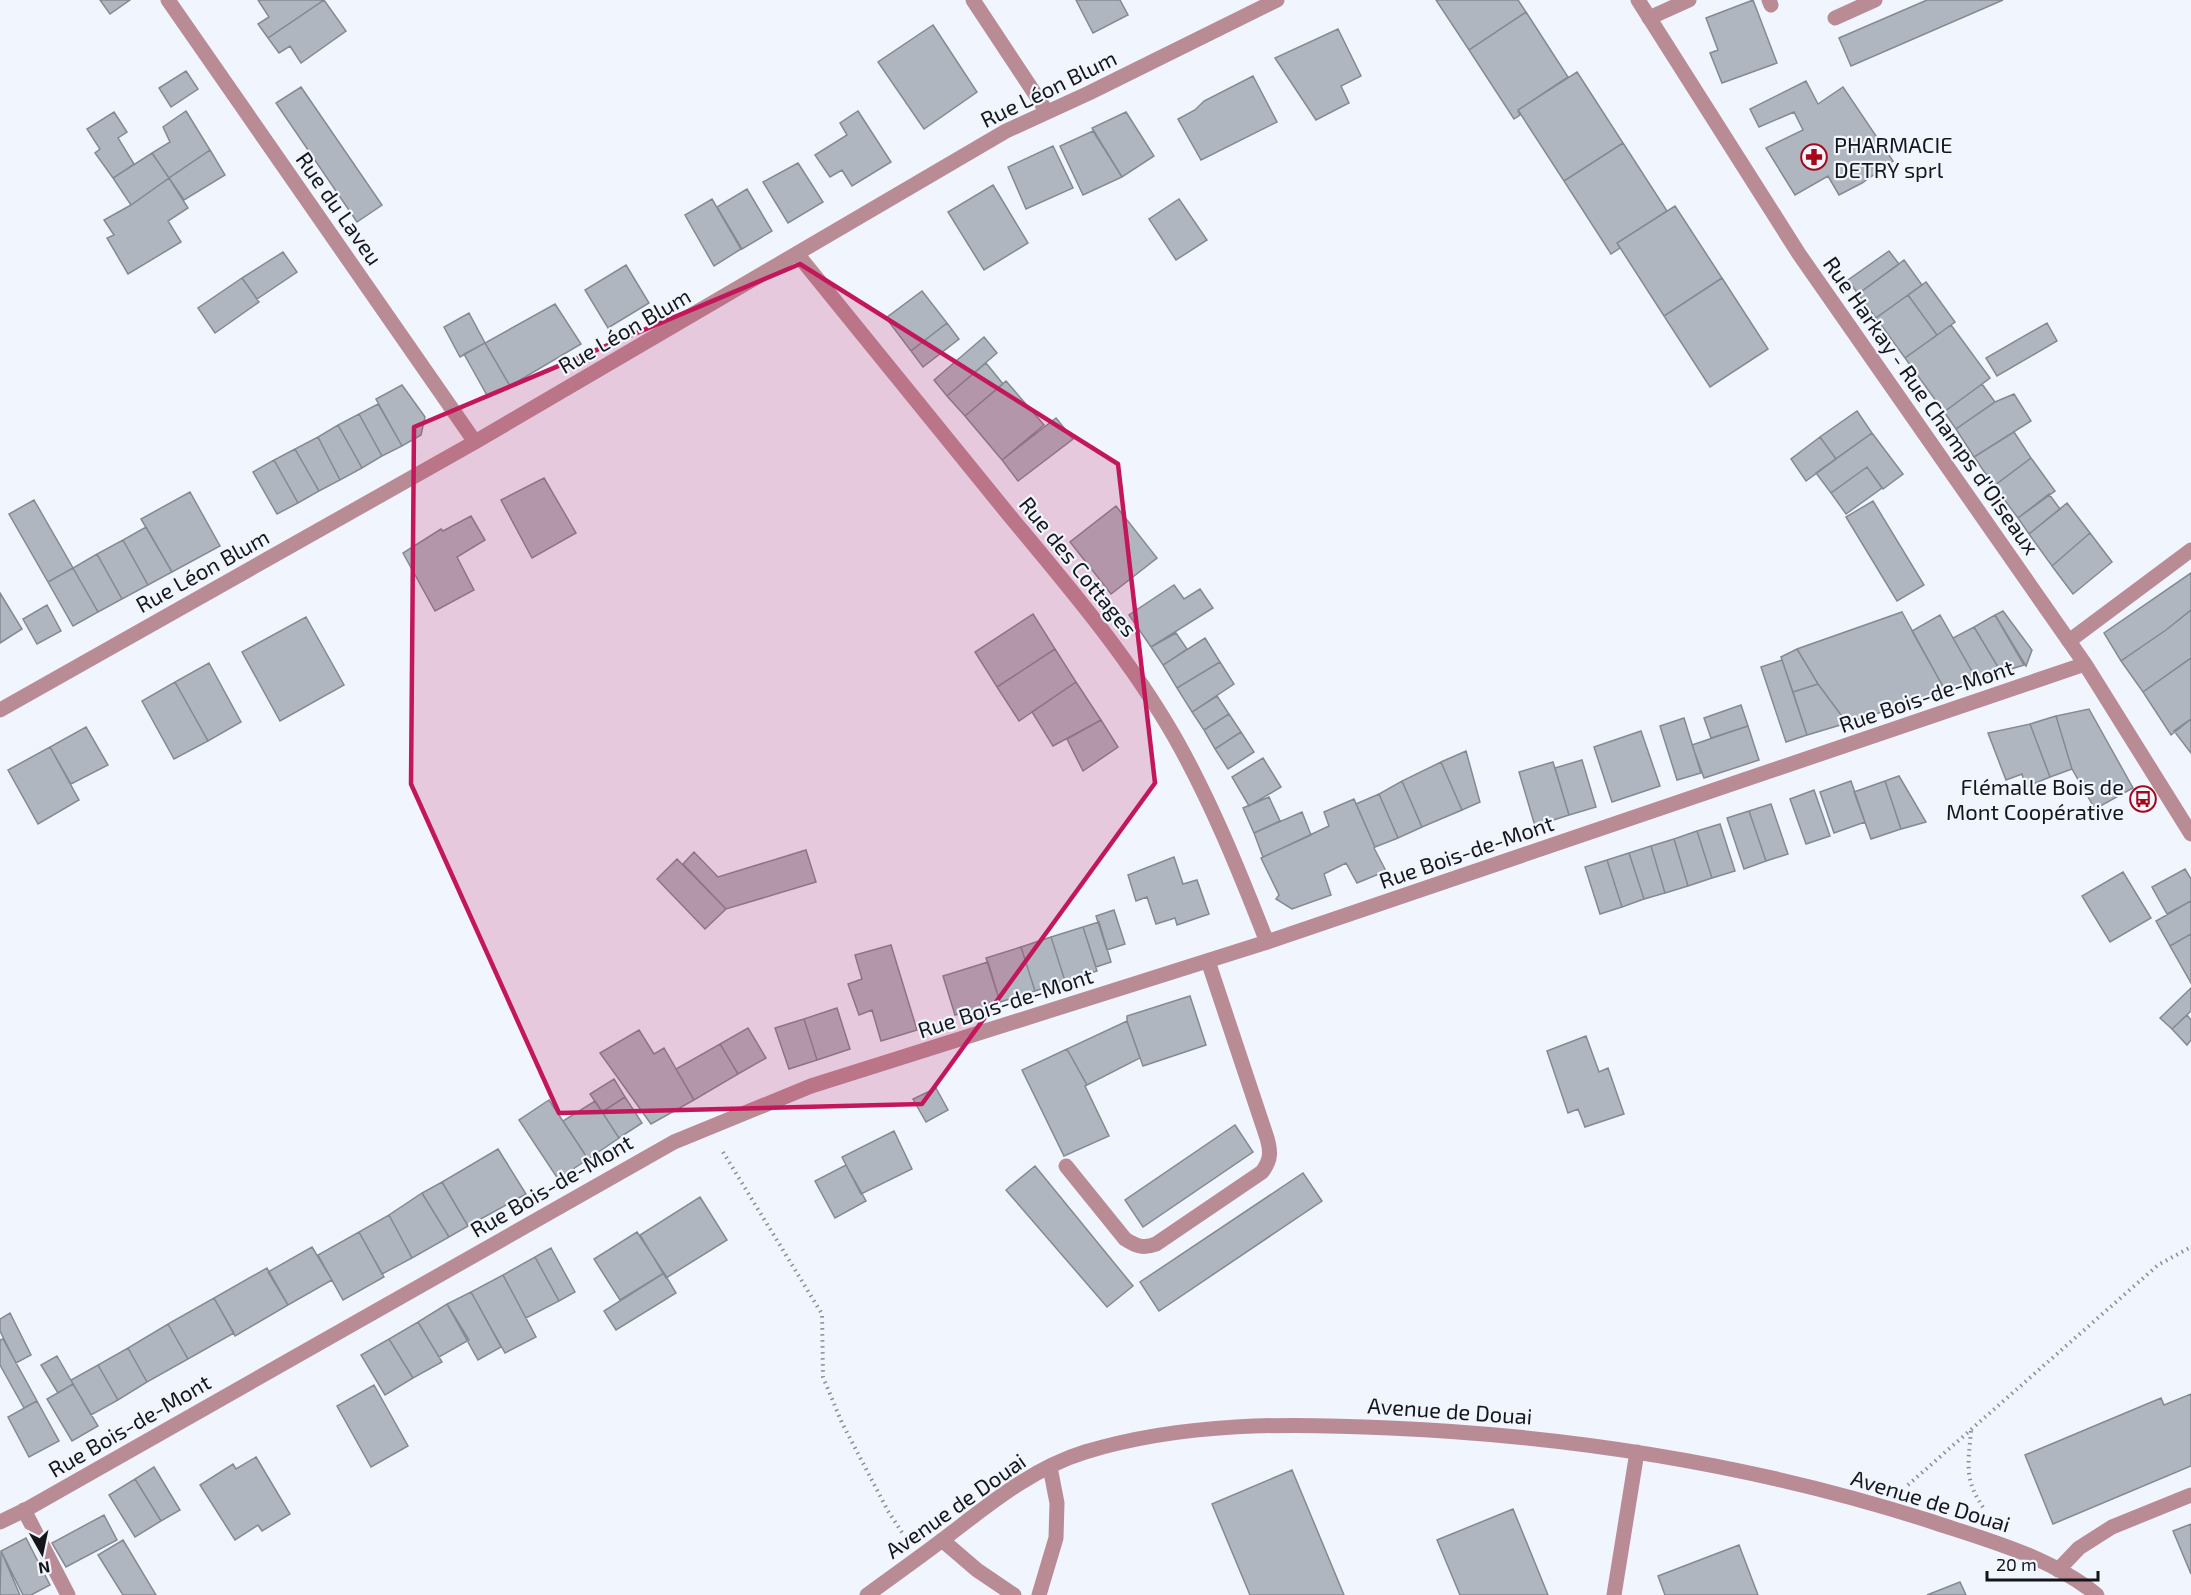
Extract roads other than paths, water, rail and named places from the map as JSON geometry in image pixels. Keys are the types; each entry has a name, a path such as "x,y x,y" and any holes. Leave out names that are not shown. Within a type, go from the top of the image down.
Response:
{"street":[{"name":"Rue du Laveu","path":"168,0 475,442"},
{"path":"973,0 1047,112"},
{"name":"Rue Léon Blum","path":"0,710 475,442 798,255 1006,131 1089,93 1277,0"},
{"name":"Rue Harkay - Rue Champs d'Oiseaux","path":"1638,0 1799,254 2085,664 2191,834"},
{"path":"1649,18 1689,0"},
{"path":"1835,18 1875,0"},
{"name":"Rue des Cottages","path":"798,255 1096,621 1146,691 1198,783 1267,942"},
{"path":"2069,641 2191,550"},
{"name":"Rue Bois-de-Mont","path":"0,1522 674,1142 708,1128 812,1086 1267,942 2085,664"},
{"path":"1066,1166 1125,1239 1136,1246 1148,1247 1156,1244 1262,1172 1271,1152 1208,961"},
{"name":"Avenue de Douai","path":"867,1595 988,1503 1019,1483 1082,1453 1192,1429 1269,1425 1361,1426 1548,1439 1637,1452 1767,1476 1884,1507 2012,1548 2058,1570 2097,1595"},
{"path":"1614,1595 1637,1452"},
{"path":"1039,1595 1056,1538 1057,1503 1050,1467"},
{"path":"2058,1570 2079,1548 2112,1527 2191,1495"},
{"path":"24,1510 68,1595"},
{"path":"942,1540 976,1570 1014,1595"}],"place":[{"name":"PHARMACIE DETRY sprl","path":"1814,157"},
{"name":"Flémalle Bois de Mont Coopérative","path":"2143,799"}]}
